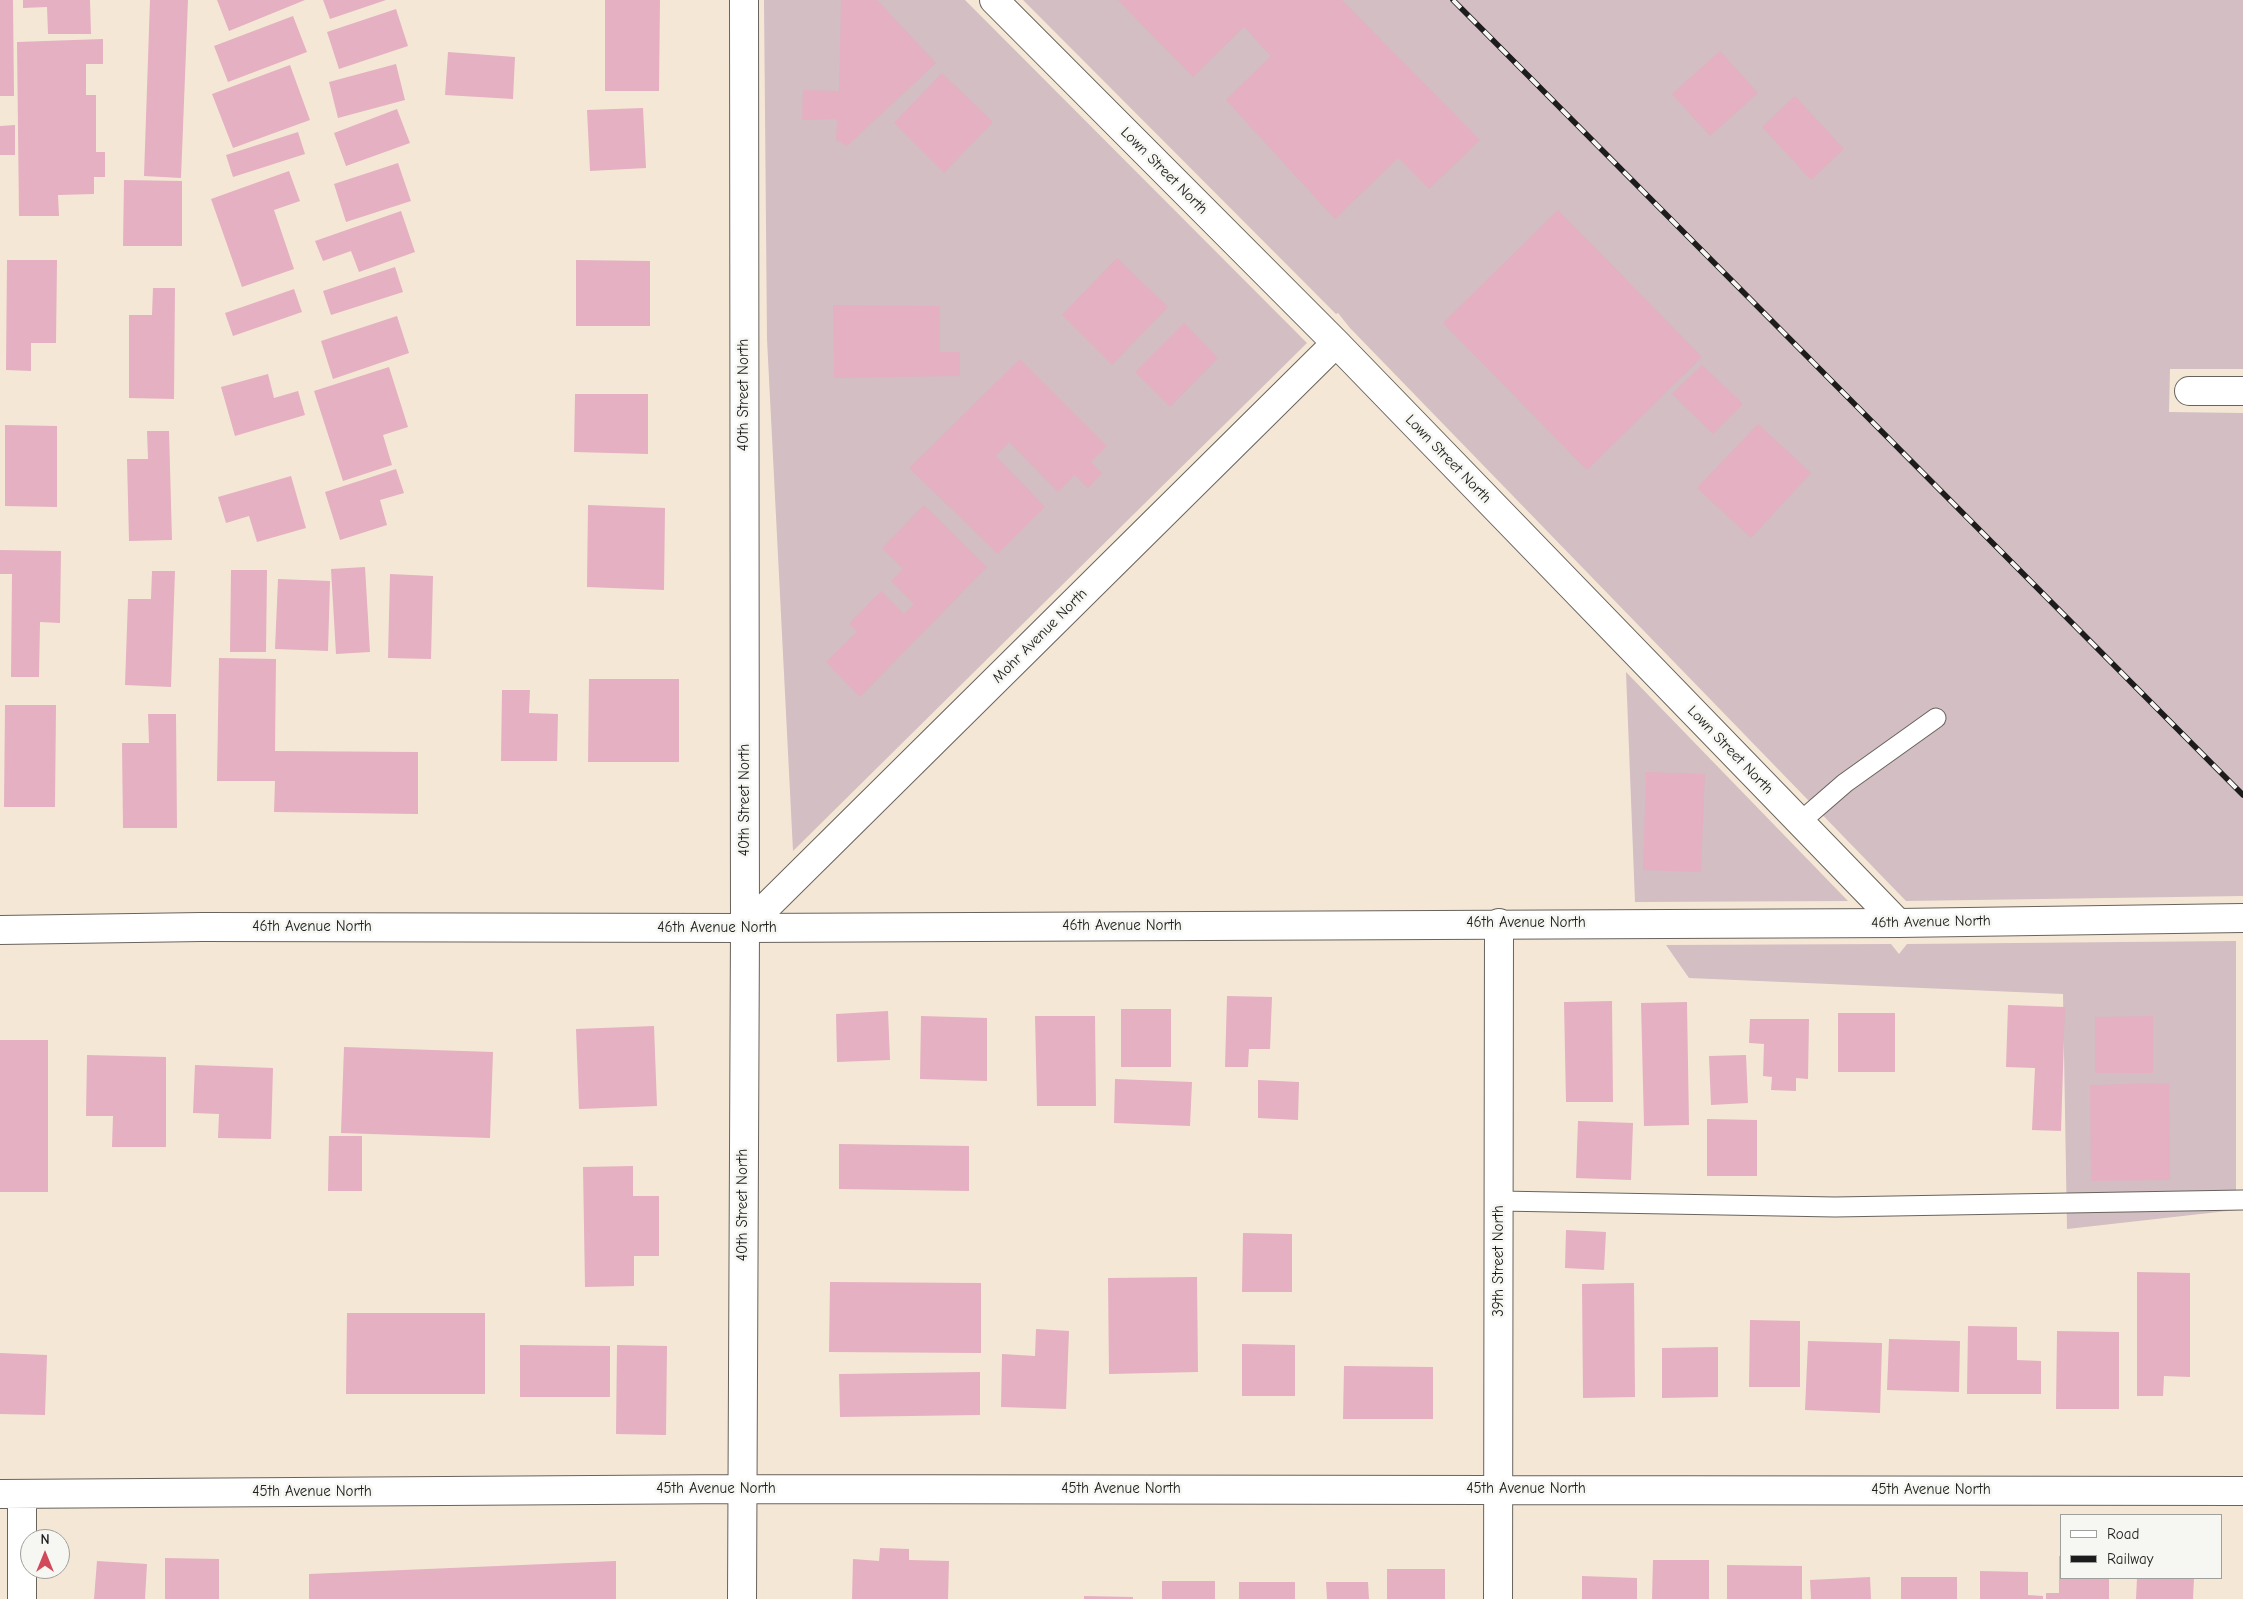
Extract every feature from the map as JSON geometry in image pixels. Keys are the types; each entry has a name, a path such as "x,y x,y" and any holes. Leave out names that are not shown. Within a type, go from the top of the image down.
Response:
{"street":[{"name":"40th Street North","path":"742,1599 745,928 744,0"},
{"name":"Lown Street North","path":"994,0 1336,343 1898,923"},
{"name":"Mohr Avenue North","path":"745,928 1336,343"},
{"path":"2189,391 2243,391"},
{"name":"46th Avenue North","path":"0,930 202,927 745,928 1499,923 1898,923 2243,918"},
{"name":"39th Street North","path":"1498,1599 1499,923"},
{"name":"45th Avenue North","path":"11,1494 741,1489 2243,1491"},
{"path":"11,1494 22,1599"}],"lane":[{"path":"1800,822 1845,782 1936,718"},
{"path":"1499,1200 1835,1207 2243,1200"}],"shaded area":[{"path":"764,0 965,0 1307,343 793,851 767,339"},
{"path":"1023,0 2243,0 2243,369 2170,369 2169,412 2243,413 2243,896 1906,901 1350,328 1338,313 1336,314"},
{"path":"1626,672 1848,901 1635,902"},
{"path":"2236,941 2236,1210 2067,1229 2063,994 1689,978 1666,945 1891,944 1899,954 1907,944"}],"building":[{"path":"0,0 13,0 14,96 0,96"},
{"path":"23,0 90,0 91,34 48,34 47,7 23,8"},
{"path":"150,0 188,0 181,178 144,176"},
{"path":"217,0 305,0 229,31"},
{"path":"323,0 386,0 330,19"},
{"path":"605,0 660,0 659,91 605,91"},
{"path":"841,0 877,0 936,63 847,146 836,140 837,119 802,120 803,90 839,91"},
{"path":"1118,0 1342,0 1480,140 1429,189 1398,158 1335,219 1226,100 1271,56 1244,27 1193,77"},
{"path":"396,9 408,46 339,69 327,32"},
{"path":"293,16 307,52 228,82 214,46"},
{"path":"103,39 103,64 86,64 86,95 96,95 96,152 105,152 105,177 94,177 94,194 58,195 59,216 19,216 17,42"},
{"path":"1720,51 1758,93 1710,136 1672,94"},
{"path":"448,52 515,57 513,99 445,95"},
{"path":"396,64 405,100 338,118 329,82"},
{"path":"290,65 310,120 233,148 212,94"},
{"path":"942,73 993,122 944,173 894,123"},
{"path":"1795,96 1844,149 1811,180 1762,127"},
{"path":"643,108 646,168 590,171 587,110"},
{"path":"397,109 410,143 346,166 334,133"},
{"path":"15,125 15,155 0,155 0,126"},
{"path":"298,132 305,154 233,177 226,155"},
{"path":"398,163 411,201 346,222 334,184"},
{"path":"289,171 300,201 274,210 294,269 242,287 211,199"},
{"path":"124,180 182,181 182,246 123,246"},
{"path":"1558,210 1702,357 1587,470 1443,323"},
{"path":"401,211 415,252 359,272 351,251 323,261 315,241"},
{"path":"1117,258 1168,307 1112,365 1062,315"},
{"path":"7,260 57,260 56,343 31,343 31,371 6,370"},
{"path":"576,260 650,261 650,326 576,326"},
{"path":"395,267 403,292 331,315 323,291"},
{"path":"153,288 175,288 174,399 129,398 129,315 152,315"},
{"path":"294,289 302,312 233,336 225,313"},
{"path":"833,305 940,306 940,352 960,352 960,376 834,378"},
{"path":"397,316 409,353 333,379 321,341"},
{"path":"1184,323 1218,358 1170,407 1135,372"},
{"path":"1020,359 1107,446 1091,462 1102,473 1088,488 1075,475 1058,492 1009,442 996,456 1045,507 998,554 909,468"},
{"path":"1702,365 1743,404 1713,434 1672,394"},
{"path":"389,367 408,427 383,435 392,465 343,481 314,391"},
{"path":"268,374 274,398 298,391 305,415 235,436 221,387"},
{"path":"575,394 648,394 648,454 574,452"},
{"path":"1758,424 1811,473 1751,538 1697,488"},
{"path":"5,425 57,426 57,507 5,506"},
{"path":"147,431 169,431 172,540 129,541 127,459 148,459"},
{"path":"396,469 404,493 380,500 387,525 340,540 325,492"},
{"path":"291,476 306,528 257,542 249,516 226,523 218,497"},
{"path":"588,505 665,508 664,590 587,587"},
{"path":"924,505 987,567 860,697 826,662 857,632 849,624 881,591 904,614 914,604 891,581 903,569 882,548"},
{"path":"0,550 61,551 60,623 40,622 39,677 11,677 12,574 0,574"},
{"path":"365,567 370,652 336,654 331,569"},
{"path":"231,570 267,570 266,652 230,652"},
{"path":"152,571 175,571 171,687 125,685 128,599 151,599"},
{"path":"390,574 433,576 431,659 388,658"},
{"path":"278,579 330,581 328,651 275,649"},
{"path":"219,658 276,659 275,751 418,752 418,814 274,812 275,781 217,781"},
{"path":"589,679 679,679 679,762 588,762"},
{"path":"502,690 530,690 529,713 558,714 557,761 501,761"},
{"path":"5,705 56,705 55,807 4,807"},
{"path":"148,714 176,714 177,828 123,828 122,743 149,743"},
{"path":"1646,772 1705,774 1701,872 1643,870"},
{"path":"1227,996 1272,997 1270,1049 1249,1049 1248,1067 1225,1067"},
{"path":"1612,1001 1613,1102 1566,1102 1564,1002"},
{"path":"1687,1002 1689,1125 1644,1126 1641,1003"},
{"path":"2008,1005 2065,1007 2061,1131 2032,1130 2035,1068 2006,1067"},
{"path":"1121,1009 1171,1009 1171,1067 1121,1067"},
{"path":"888,1011 890,1060 837,1062 836,1014"},
{"path":"1838,1013 1895,1013 1895,1072 1838,1072"},
{"path":"921,1016 987,1018 987,1081 920,1079"},
{"path":"1035,1016 1095,1016 1096,1106 1037,1106"},
{"path":"2153,1016 2153,1073 2095,1073 2095,1017"},
{"path":"1750,1019 1809,1019 1808,1079 1796,1078 1796,1091 1771,1090 1772,1077 1763,1076 1764,1044 1749,1043"},
{"path":"654,1026 657,1106 579,1109 576,1029"},
{"path":"0,1040 48,1040 48,1192 0,1192"},
{"path":"344,1047 493,1052 490,1138 341,1133"},
{"path":"87,1055 166,1057 166,1147 112,1147 113,1116 86,1116"},
{"path":"1746,1055 1748,1103 1711,1105 1709,1056"},
{"path":"195,1065 273,1068 271,1139 218,1138 219,1114 193,1113"},
{"path":"1115,1079 1192,1082 1190,1126 1114,1123"},
{"path":"1258,1080 1299,1082 1298,1120 1258,1118"},
{"path":"2169,1083 2170,1180 2091,1181 2090,1085"},
{"path":"1707,1119 1757,1120 1757,1176 1707,1176"},
{"path":"1578,1121 1633,1123 1631,1180 1576,1178"},
{"path":"329,1136 362,1136 362,1191 328,1191"},
{"path":"839,1144 969,1146 969,1191 839,1189"},
{"path":"633,1166 633,1196 659,1196 659,1256 634,1256 634,1286 585,1287 583,1167"},
{"path":"1566,1230 1606,1232 1604,1270 1565,1268"},
{"path":"1243,1233 1292,1234 1292,1292 1242,1292"},
{"path":"2137,1272 2190,1273 2190,1377 2164,1376 2163,1396 2137,1396"},
{"path":"1197,1277 1198,1372 1109,1374 1108,1278"},
{"path":"830,1282 981,1283 981,1353 829,1352"},
{"path":"1634,1283 1635,1397 1583,1398 1582,1284"},
{"path":"347,1313 485,1313 485,1394 346,1394"},
{"path":"1750,1320 1800,1321 1800,1387 1749,1387"},
{"path":"1968,1326 2017,1327 2017,1360 2041,1361 2041,1394 1967,1394"},
{"path":"1036,1329 1069,1331 1066,1409 1001,1407 1002,1354 1035,1356"},
{"path":"2057,1331 2119,1332 2119,1409 2056,1409"},
{"path":"1889,1339 1960,1341 1959,1392 1887,1390"},
{"path":"1808,1341 1882,1343 1880,1413 1805,1410"},
{"path":"1242,1344 1295,1345 1295,1396 1242,1396"},
{"path":"520,1345 610,1346 610,1397 520,1397"},
{"path":"617,1345 667,1346 666,1435 616,1434"},
{"path":"1718,1347 1718,1397 1662,1398 1662,1348"},
{"path":"0,1353 47,1355 45,1415 0,1414"},
{"path":"1344,1366 1433,1367 1433,1419 1343,1419"},
{"path":"980,1372 980,1415 840,1417 839,1374"},
{"path":"880,1548 909,1549 909,1560 949,1561 948,1599 852,1599 853,1559 879,1561"},
{"path":"2059,1556 2060,1579 2109,1579 2109,1599 2046,1599 2046,1593 2059,1593"},
{"path":"165,1558 219,1559 219,1599 165,1599"},
{"path":"1653,1560 1709,1560 1709,1599 1652,1599"},
{"path":"97,1561 147,1564 145,1599 94,1599"},
{"path":"616,1561 616,1599 309,1599 309,1574"},
{"path":"1727,1565 1802,1566 1802,1599 1727,1599"},
{"path":"1387,1569 1445,1569 1445,1599 1387,1599"},
{"path":"1980,1571 2028,1572 2028,1595 2043,1596 2043,1599 1980,1599"},
{"path":"1582,1576 1637,1578 1637,1599 1582,1599"},
{"path":"1870,1577 1871,1599 1811,1599 1810,1580"},
{"path":"1901,1577 1957,1577 1957,1599 1901,1599"},
{"path":"2137,1579 2194,1579 2193,1599 2136,1599"},
{"path":"1162,1581 1215,1581 1215,1599 1162,1599"},
{"path":"1239,1582 1295,1582 1295,1599 1239,1599"},
{"path":"1326,1582 1368,1582 1369,1599 1327,1599"},
{"path":"1084,1596 1133,1597 1133,1599 1084,1599"}],"railway":[{"path":"1453,0 2243,795"}]}
